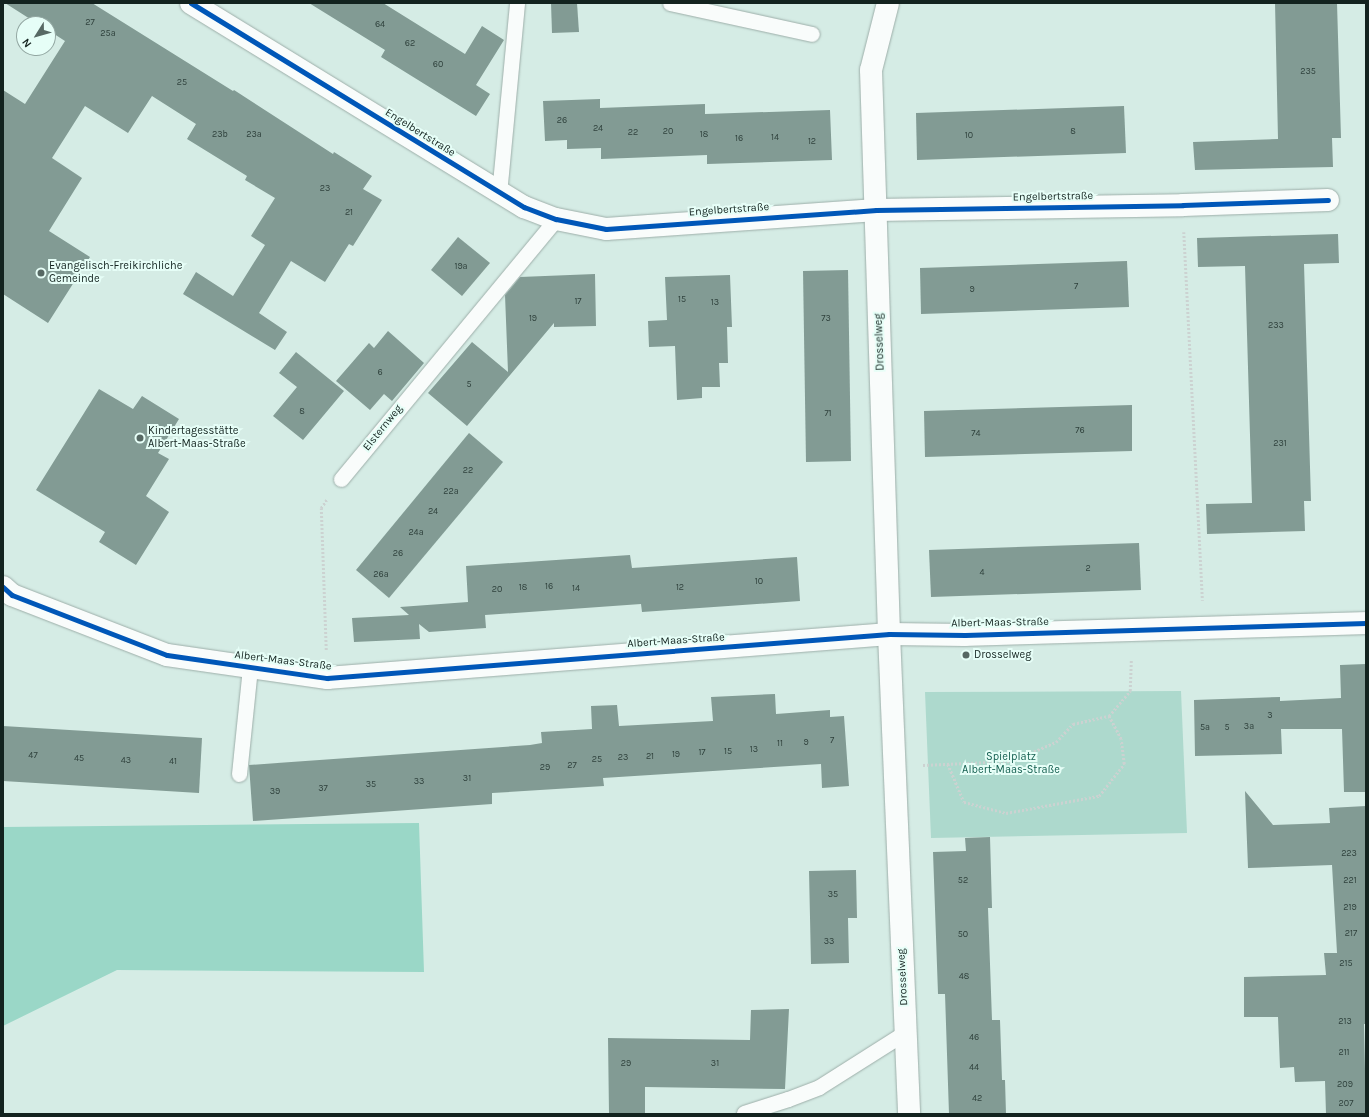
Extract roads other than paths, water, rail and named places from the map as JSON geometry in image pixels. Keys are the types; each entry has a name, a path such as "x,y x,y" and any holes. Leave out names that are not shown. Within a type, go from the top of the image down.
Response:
{"street":[{"name":"Engelbertstraße","path":"191,3 500,194 524,207 556,219 606,229 876,210 1183,205 1328,200"},
{"name":"Drosselweg","path":"888,3 871,70 889,634 909,1114"},
{"name":"Albert-Maas-Straße","path":"3,587 12,594 167,655 327,678 889,634 965,635 1366,623"}],"lane":[{"path":"500,194 518,3"},
{"path":"670,3 812,34"},
{"name":"Elsternweg","path":"341,479 556,219"},
{"path":"238,774 250,667"},
{"path":"744,1113 788,1099 819,1086 906,1032"}],"place":[{"name":"Evangelisch-Freikirchliche Gemeinde","path":"41,273"},
{"name":"Kindertagesstätte Albert-Maas-Straße","path":"140,438"},
{"name":"Drosselweg","path":"966,655"}],"park label":[{"name":"Spielplatz Albert-Maas-Straße","path":"1011,764"}]}
